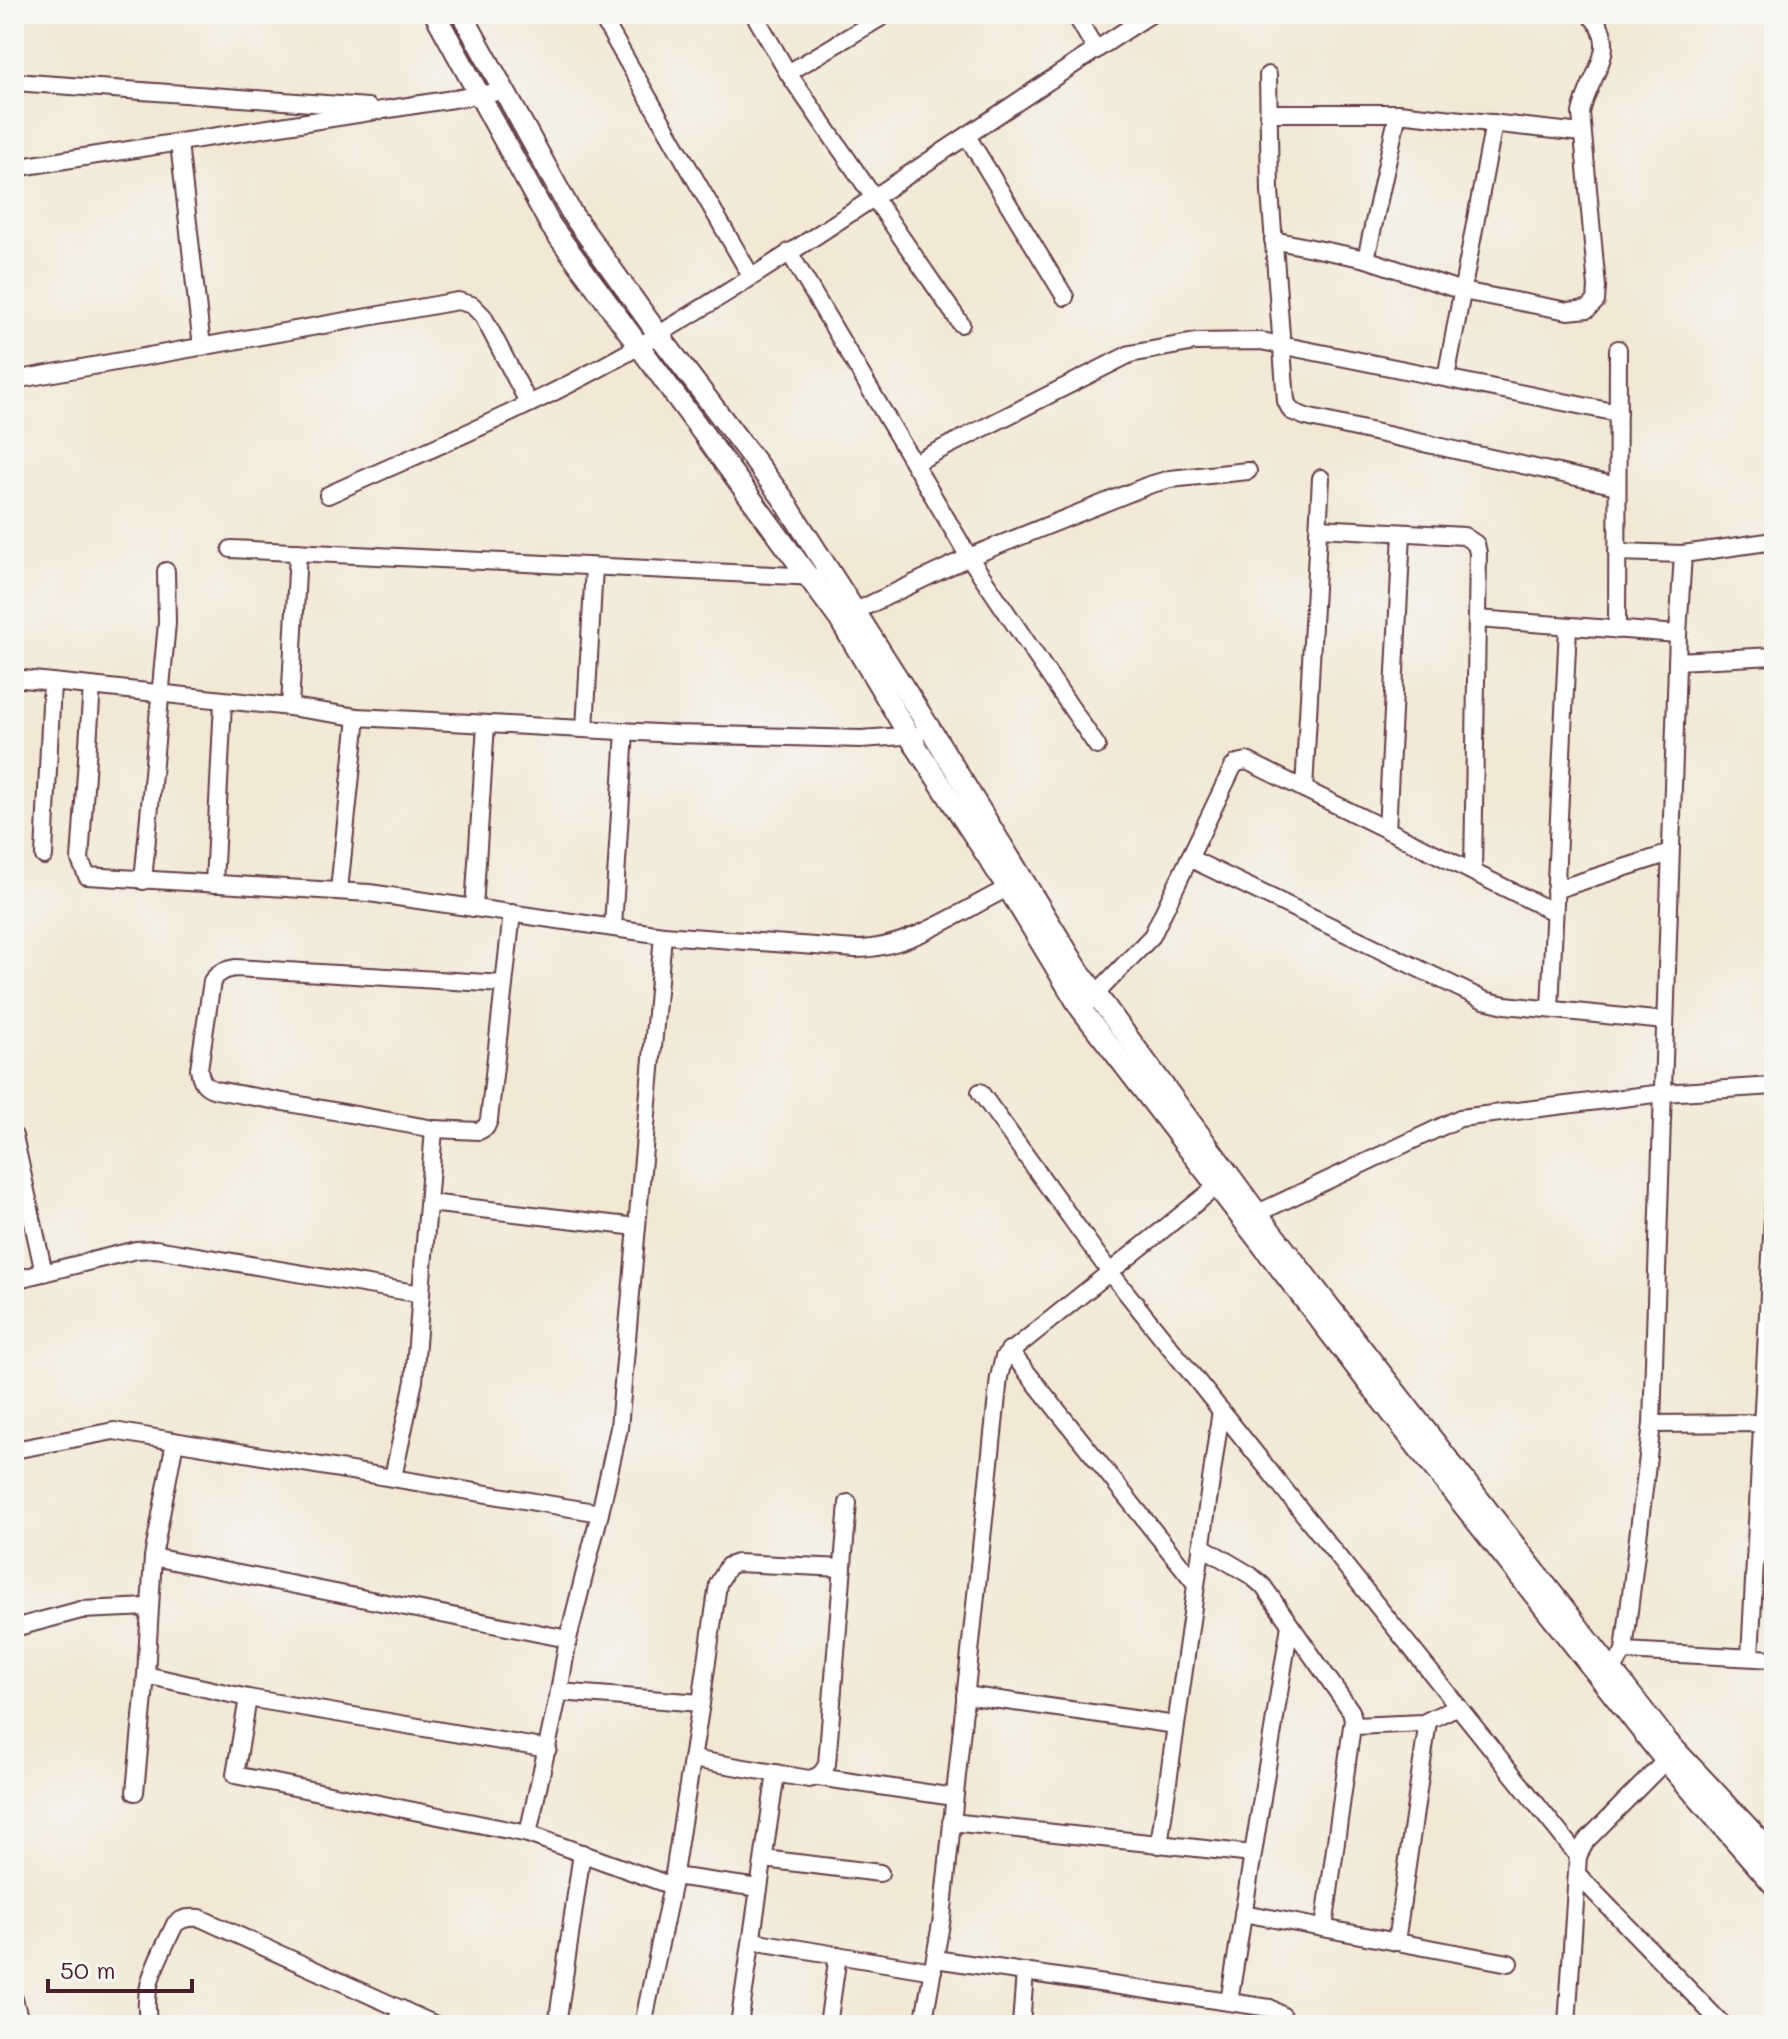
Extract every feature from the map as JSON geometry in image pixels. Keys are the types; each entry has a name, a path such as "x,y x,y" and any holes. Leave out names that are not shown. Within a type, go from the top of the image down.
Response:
{"street":[{"path":"435,14 551,226 840,620 910,737 1016,884"},
{"path":"462,14 567,206 658,334 782,497 933,732 1016,884 1086,999 1251,1218 1774,1885"},
{"path":"600,14 751,276"},
{"path":"754,14 788,73 961,324"},
{"path":"788,73 887,14"},
{"path":"1075,14 1096,50"},
{"path":"328,495 529,404 639,346 874,199 1151,14"},
{"path":"1273,240 1366,259 1462,291 1568,311 1588,309 1596,301 1597,287 1581,113 1585,95 1605,52 1606,38 1599,23 1589,14"},
{"path":"1268,75 1280,345 1286,401 1291,411 1306,417 1617,486"},
{"path":"14,82 397,109"},
{"path":"14,168 504,91"},
{"path":"1268,113 1398,113 1582,133"},
{"path":"1366,259 1398,113"},
{"path":"1446,378 1494,123"},
{"path":"967,136 1065,297"},
{"path":"179,143 202,347"},
{"path":"789,252 969,557 1097,746"},
{"path":"14,380 458,301 472,305 483,316 529,404"},
{"path":"914,463 1130,354 1195,342 1261,341 1618,413"},
{"path":"1617,630 1618,349"},
{"path":"856,611 969,557 1160,481 1248,471"},
{"path":"1304,789 1321,478"},
{"path":"1319,528 1464,536 1476,544 1473,872"},
{"path":"1387,830 1402,533"},
{"path":"1617,552 1683,554 1774,541"},
{"path":"231,549 834,578"},
{"path":"290,707 298,552"},
{"path":"1608,1677 1624,1651 1652,1424 1683,554"},
{"path":"585,729 594,567"},
{"path":"143,881 167,623 166,571"},
{"path":"1477,619 1678,634"},
{"path":"1550,1009 1568,626"},
{"path":"1677,661 1774,656"},
{"path":"14,678 357,717 861,739 910,737 933,732"},
{"path":"44,856 52,682"},
{"path":"92,686 80,860 87,876 96,878 339,890 663,935 868,949 916,935 1016,884"},
{"path":"214,884 223,702"},
{"path":"339,890 357,717"},
{"path":"474,908 486,724"},
{"path":"613,927 625,731"},
{"path":"1086,999 1146,945 1237,763 1247,761 1554,912"},
{"path":"1555,890 1670,853"},
{"path":"1189,858 1484,1000 1665,1021"},
{"path":"504,984 235,968 217,973 212,981 199,1069 201,1080 207,1087 434,1129 471,1132 486,1127 489,1120 512,913"},
{"path":"528,1834 548,1749 568,1639 619,1428 663,935"},
{"path":"1251,1218 1460,1118 1663,1093 1774,1086"},
{"path":"980,1092 1109,1271 1578,1856"},
{"path":"393,1477 413,1391 434,1129"},
{"path":"14,1136 44,1273"},
{"path":"923,2025 934,1965 999,1377 1004,1357 1223,1181"},
{"path":"1750,1657 1766,1416 1774,1198"},
{"path":"429,1203 637,1227"},
{"path":"14,1280 136,1250 156,1249 421,1294"},
{"path":"1009,1350 1196,1584"},
{"path":"1159,1845 1221,1410"},
{"path":"1652,1424 1766,1416"},
{"path":"14,1450 114,1431 600,1513"},
{"path":"135,1792 153,1557 175,1441"},
{"path":"818,1777 827,1764 848,1503"},
{"path":"1201,1546 1256,1580 1351,1711 1354,1726 1324,1928"},
{"path":"1756,1553 1774,1554"},
{"path":"153,1557 568,1639"},
{"path":"643,2025 673,1881 718,1584 728,1566 737,1563 843,1568"},
{"path":"14,1628 81,1610 150,1607"},
{"path":"1229,2002 1290,1625"},
{"path":"1624,1651 1774,1659"},
{"path":"146,1675 248,1698 548,1749"},
{"path":"559,1692 701,1703"},
{"path":"965,1695 1176,1725"},
{"path":"248,1698 235,1775 528,1834 673,1881 759,1888"},
{"path":"1354,1726 1417,1724 1458,1706"},
{"path":"1396,1942 1428,1721"},
{"path":"1671,1755 1774,1855"},
{"path":"1567,2025 1578,1856 1586,1841 1671,1755"},
{"path":"692,1759 809,1779 818,1777 954,1797"},
{"path":"739,2025 776,1773"},
{"path":"951,1822 1253,1854"},
{"path":"557,2025 579,1852"},
{"path":"764,1859 880,1873"},
{"path":"1577,1874 1723,2025"},
{"path":"1243,1913 1509,1963"},
{"path":"149,2025 146,1989 175,1924 183,1918 200,1918 371,1994 397,2013 436,2025"},
{"path":"752,1941 838,1955 1025,1972 1229,2002 1277,2011 1283,2016 1285,2025"},
{"path":"828,2025 838,1955"},
{"path":"1021,2025 1025,1972"},
{"path":"14,1999 21,2025"}]}
